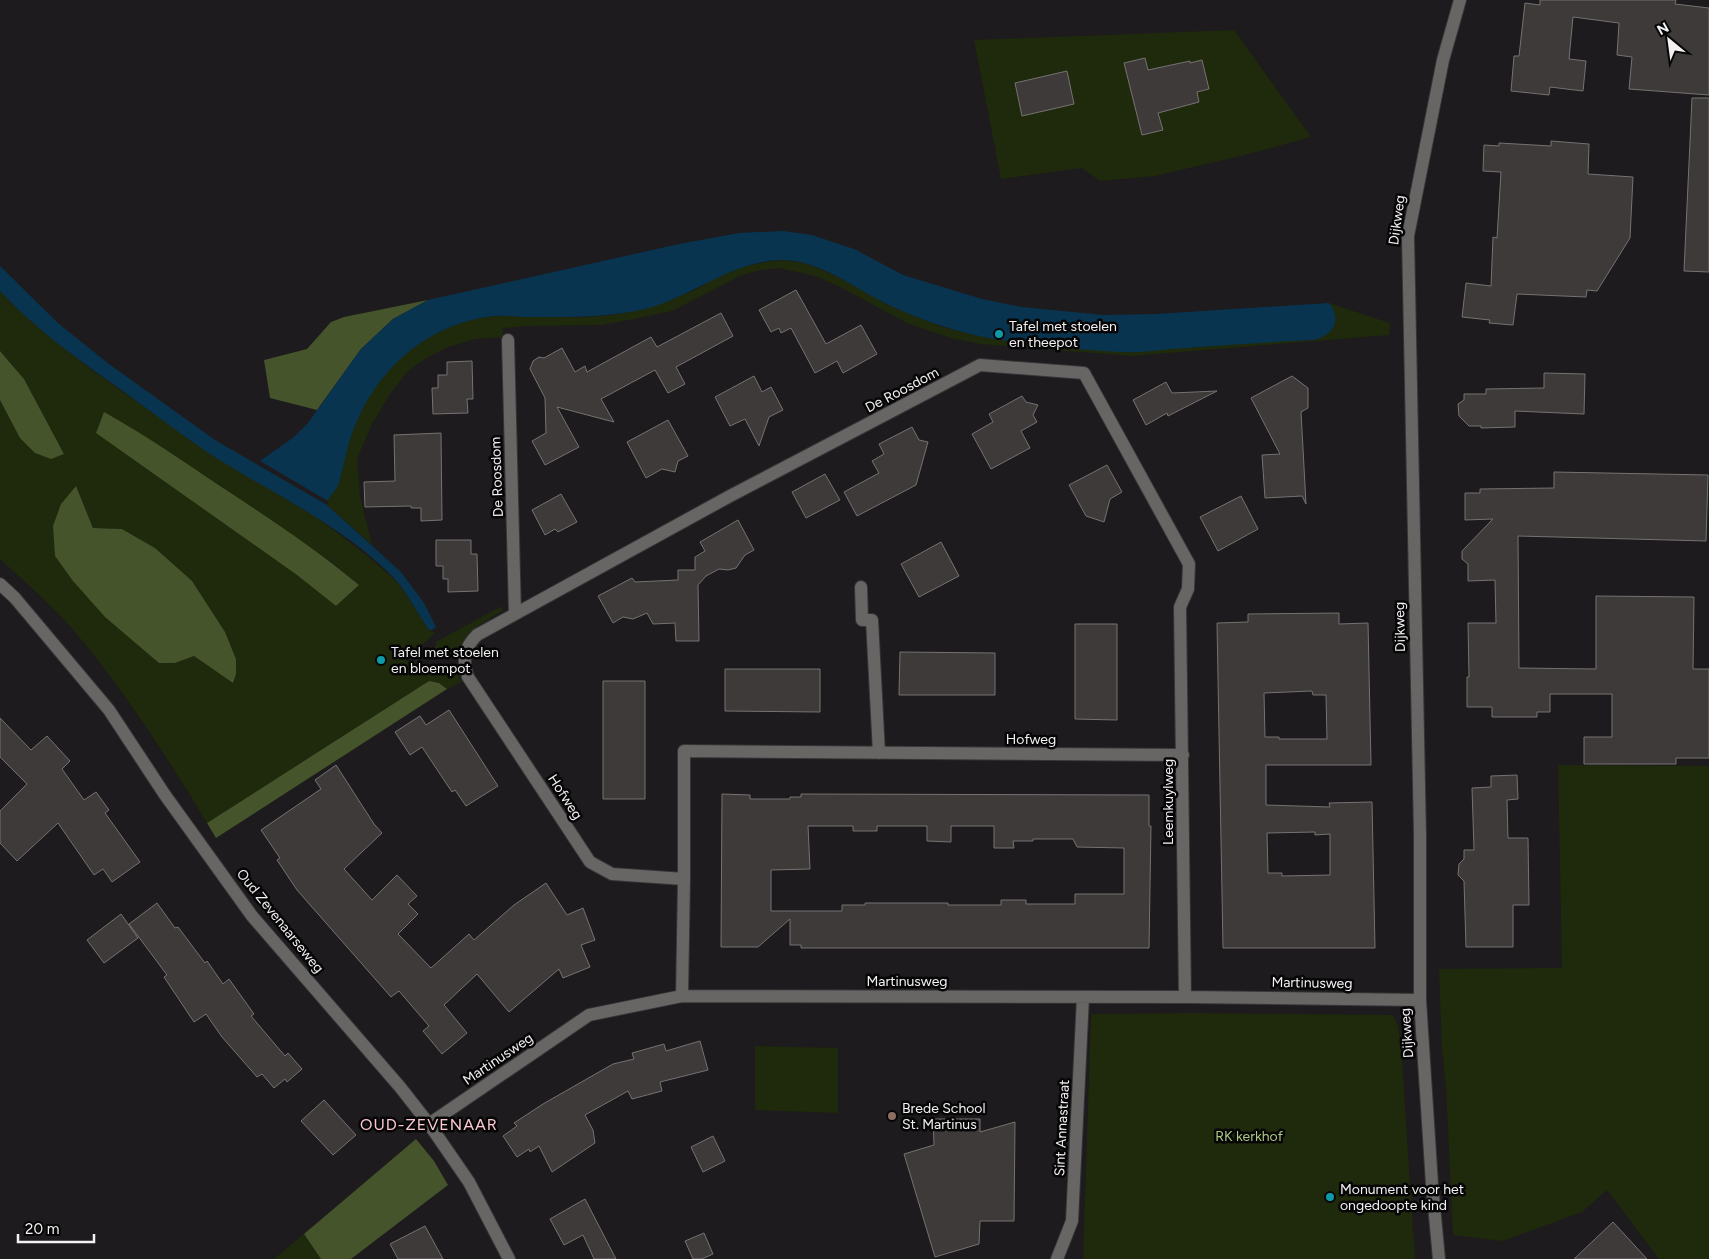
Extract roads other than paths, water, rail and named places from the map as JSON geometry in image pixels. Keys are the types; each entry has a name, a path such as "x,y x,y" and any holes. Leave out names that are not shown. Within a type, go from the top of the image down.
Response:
{"street":[{"name":"Dijkweg","path":"1439,1259 1420,1000 1420,835 1408,236 1443,60 1460,0"},
{"name":"De Roosdom","path":"508,340 515,614"},
{"name":"De Roosdom","path":"464,666 466,651 470,642 477,635 730,496 827,447 980,365 1084,373 1189,564 1188,589 1180,607"},
{"name":"Oud Zevenaarseweg","path":"0,584 15,598 109,710 165,795 252,916 430,1124 469,1182 509,1259"},
{"path":"861,587 862,620 872,620 879,753"},
{"name":"Leemkuylweg","path":"1180,607 1184,997"},
{"name":"Hofweg","path":"464,666 468,677 477,691 590,862 612,874 684,879"},
{"name":"Hofweg","path":"682,996 684,752 1183,755"},
{"name":"Martinusweg","path":"430,1124 589,1015 682,996 1083,996 1420,1000"},
{"name":"Sint Annastraat","path":"1057,1259 1072,1221 1083,996"}],"water":[{"path":"783,231 812,235 854,249 903,275 982,299 1022,307 1103,315 1156,314 1329,303 1335,315 1335,321 1331,331 1313,340 1139,352 1076,349 991,338 956,330 900,310 837,276 810,265 796,261 781,260 763,262 745,266 645,309 587,316 494,316 450,327 430,337 395,364 368,399 352,434 338,486 328,501 260,461 294,437 308,423 361,349 393,319 428,300 679,244 739,233"},
{"path":"0,266 59,324 109,364 215,440 327,505 401,572 424,603 436,627 429,630 395,579 352,542 305,510 207,452 77,358 29,320 0,291"}],"place":[{"name":"Tafel met stoelen en theepot","path":"999,334"},
{"name":"Tafel met stoelen en bloempot","path":"381,660"},
{"name":"Brede School St. Martinus","path":"892,1116"},
{"name":"Monument voor het ongedoopte kind","path":"1330,1197"}],"district":[{"name":"OUD-ZEVENAAR","path":"429,1124"}],"park label":[{"name":"RK kerkhof","path":"1249,1136"}]}
